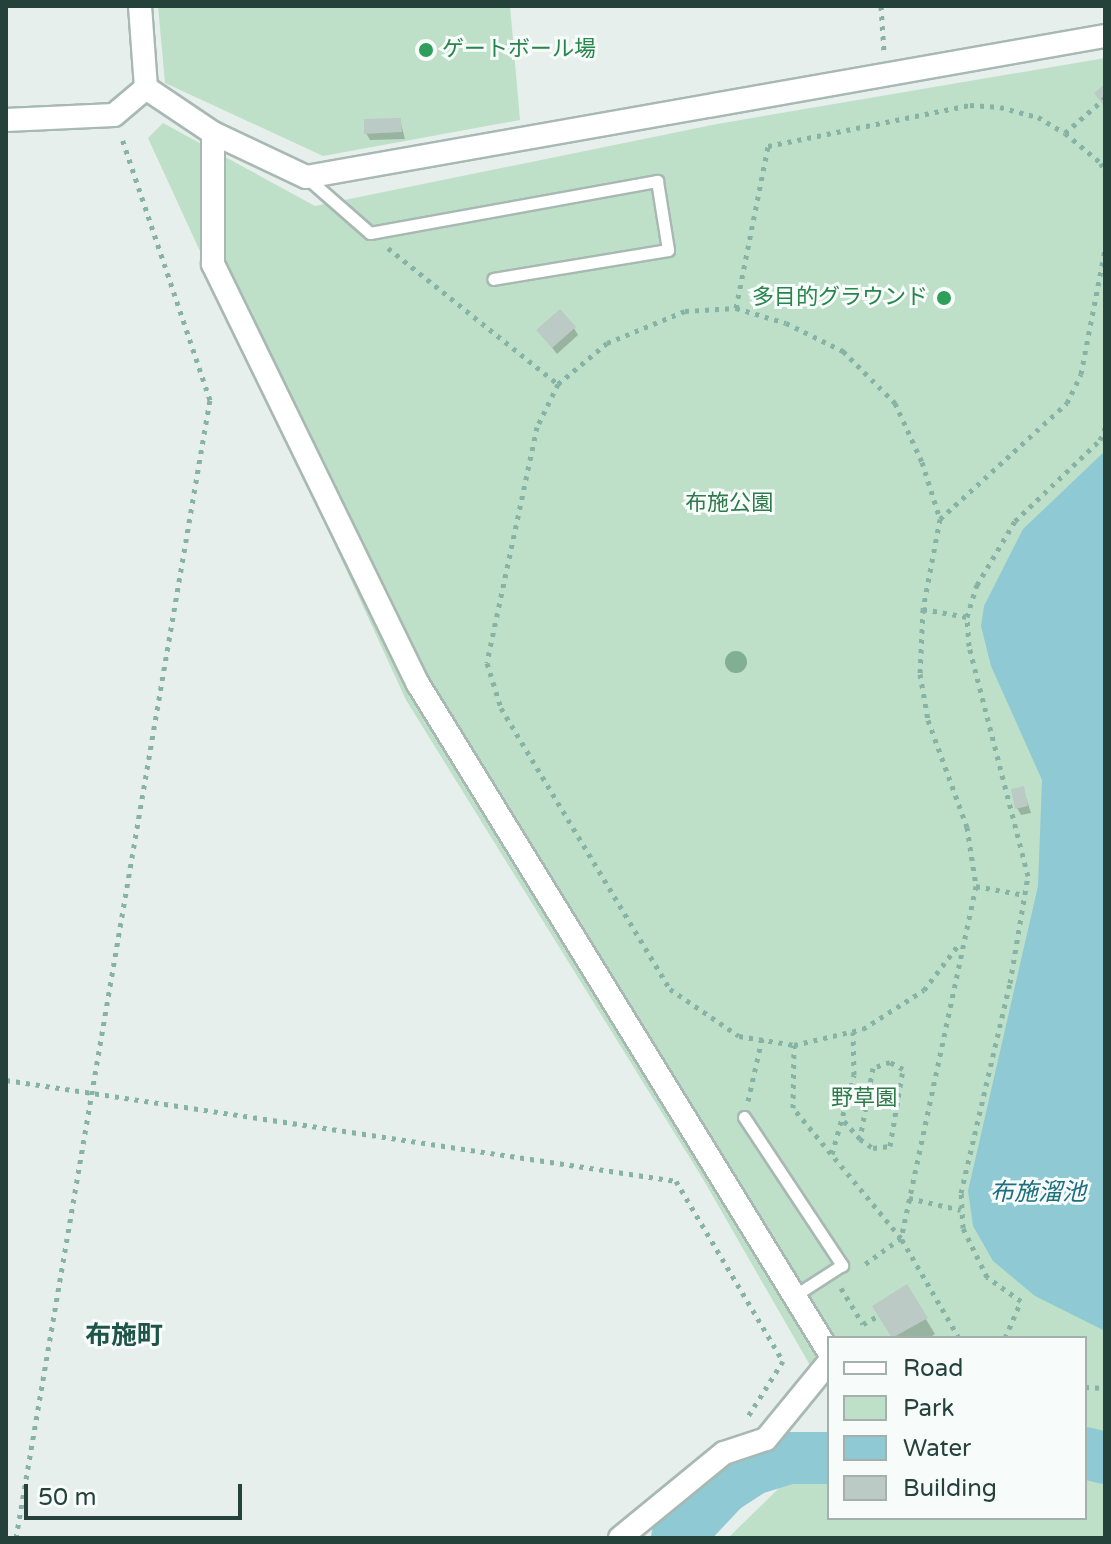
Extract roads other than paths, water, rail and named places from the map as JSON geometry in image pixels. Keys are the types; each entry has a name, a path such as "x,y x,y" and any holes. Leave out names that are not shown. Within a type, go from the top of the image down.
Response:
{"street":[{"path":"140,6 146,88"},
{"path":"146,88 213,133 306,177 886,72 1105,36"},
{"path":"6,120 114,115 146,88"},
{"path":"213,133 213,264 418,684 827,1349"},
{"path":"620,1538 724,1453 766,1439 827,1364"}],"lane":[{"path":"306,177 370,233 657,181 668,250 493,279"},
{"path":"744,1117 842,1265 798,1304"}],"water":[{"name":"布施溜池","path":"1105,451 1105,1331 1035,1296 993,1261 973,1226 968,1191 1038,886 1042,780 991,666 981,626 984,606 1023,529"}],"waterway":[{"path":"1087,1454 1105,1458"},
{"path":"677,1538 724,1488 753,1469 789,1458 827,1458"}],"place":[{"name":"ゲートボール場","path":"426,50"},
{"name":"多目的グラウンド","path":"944,298"}],"district":[{"name":"布施町","path":"124,1336"}],"park label":[{"name":"布施公園","path":"729,504"},
{"name":"野草園","path":"864,1099"}]}
